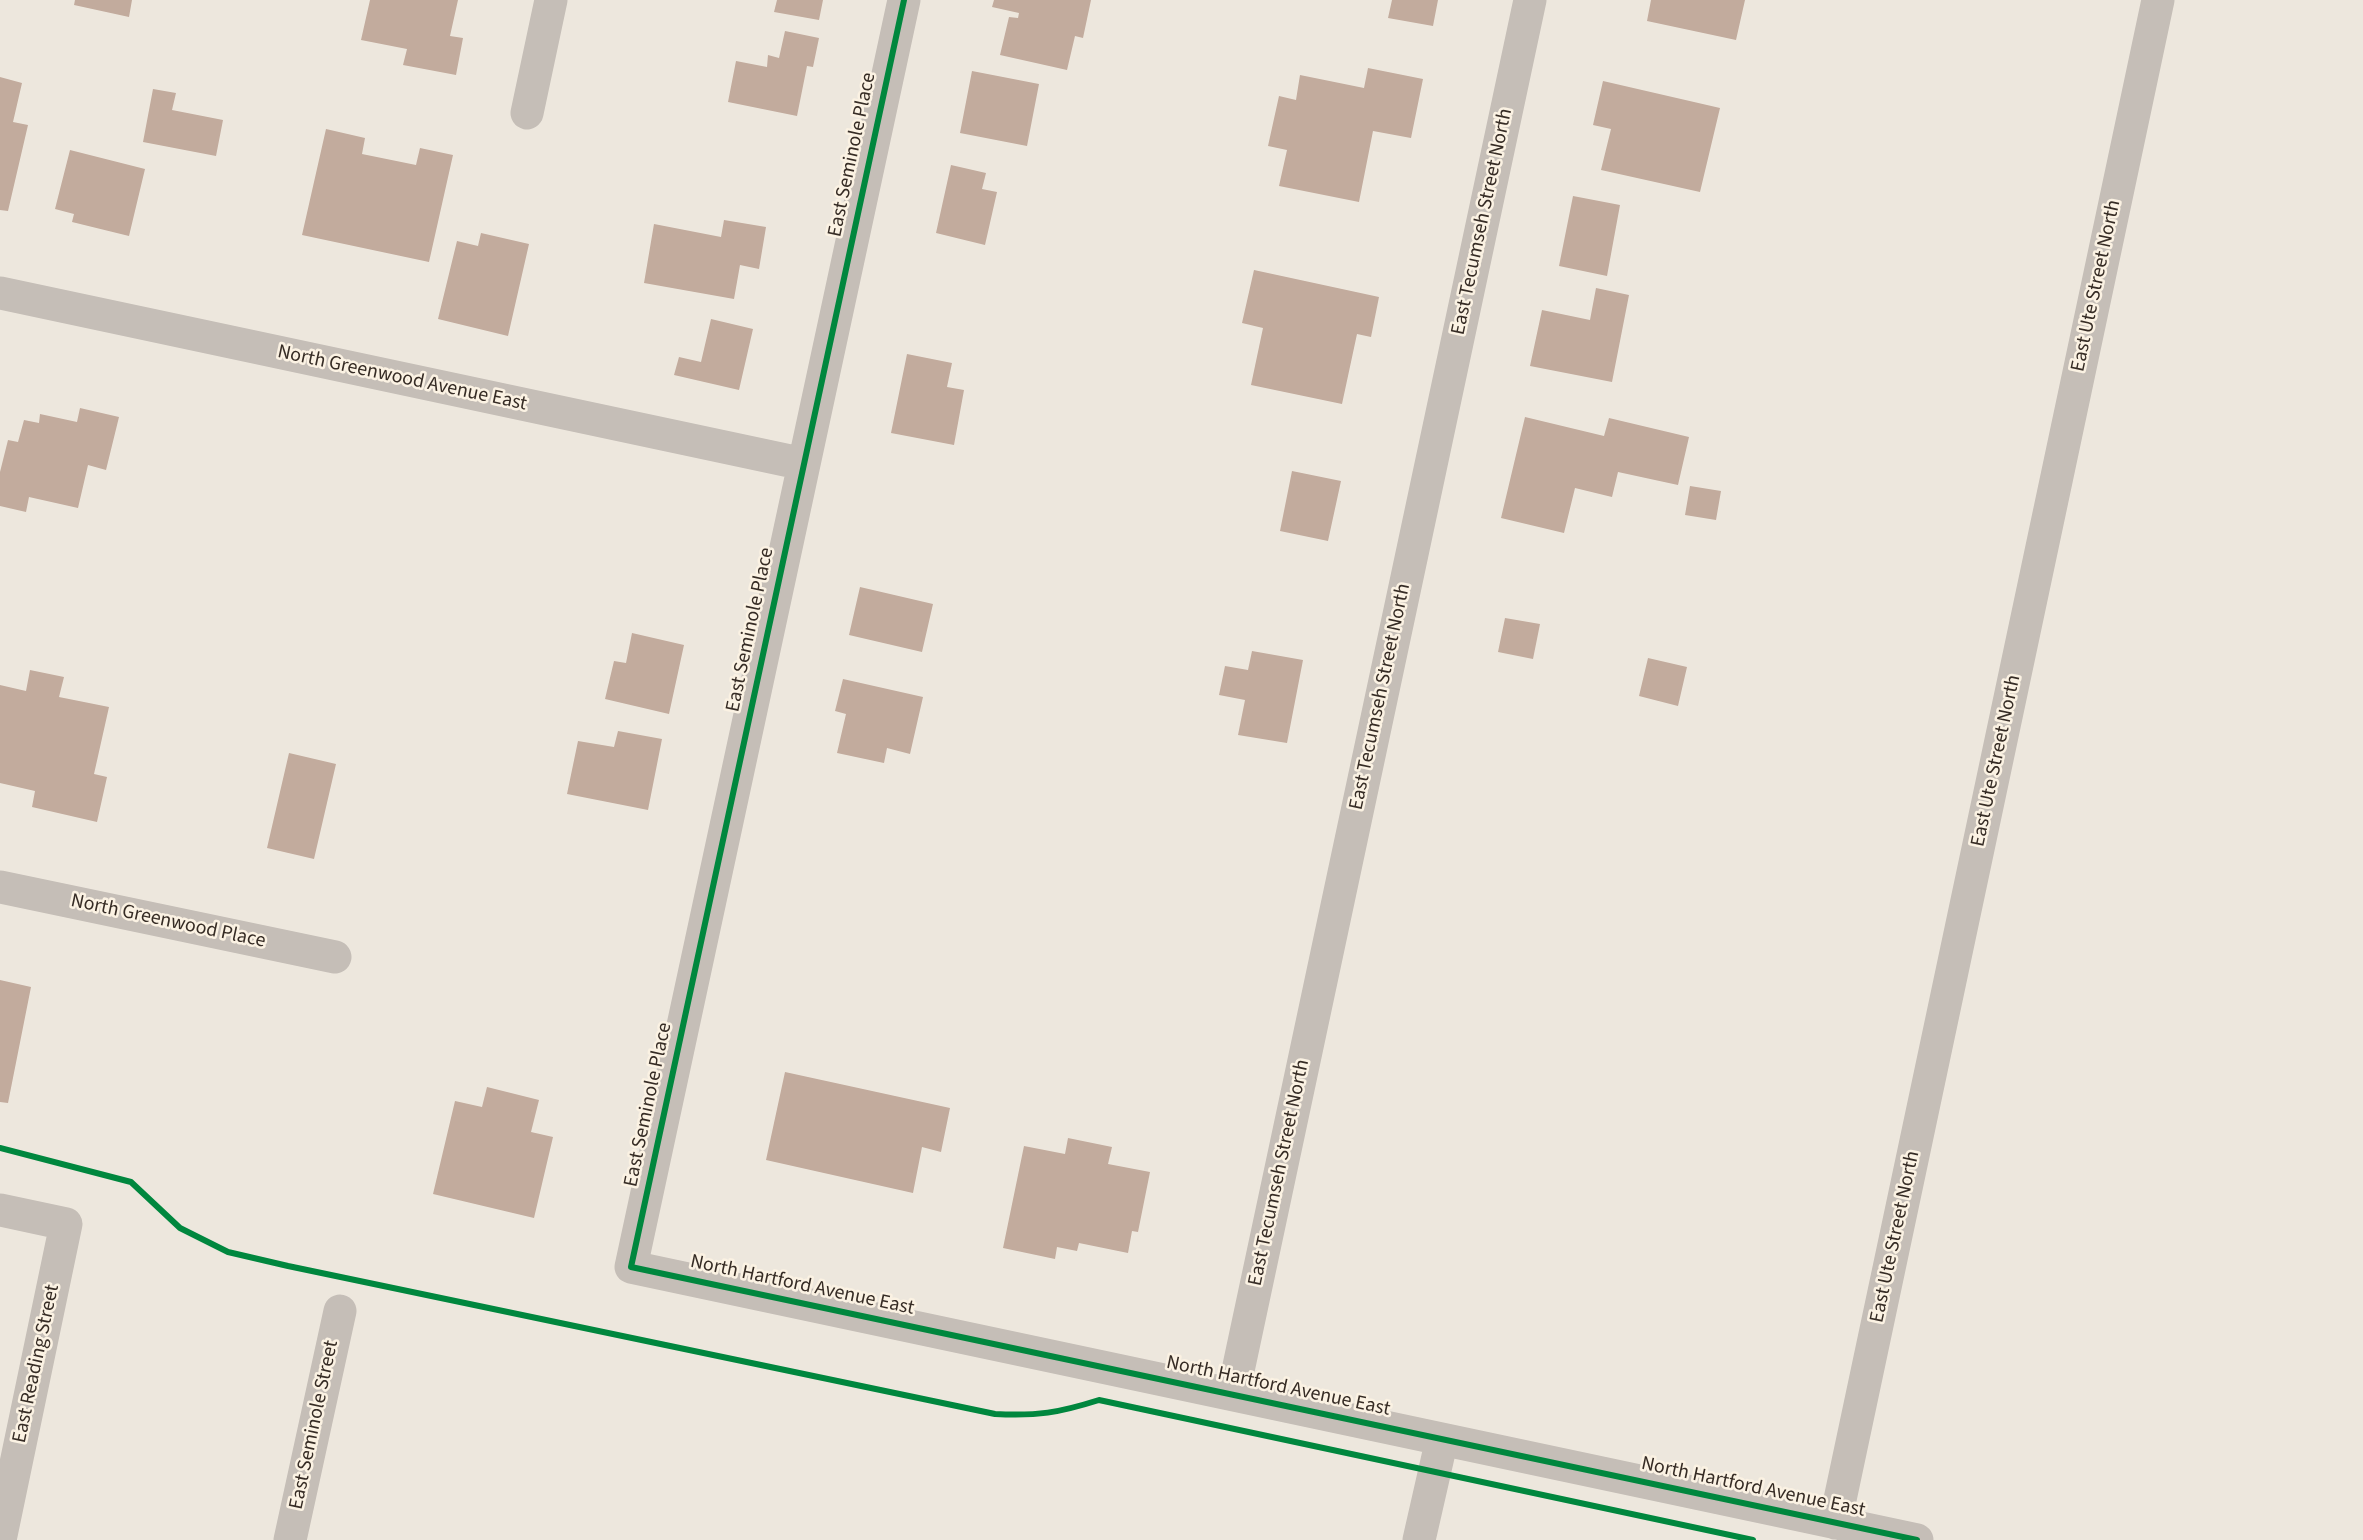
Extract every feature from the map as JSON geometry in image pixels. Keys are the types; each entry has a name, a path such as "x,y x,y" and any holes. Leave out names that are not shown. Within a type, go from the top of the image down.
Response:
{"street":[{"path":"527,113 551,0"},
{"name":"East Seminole Place","path":"631,1267 904,0"},
{"name":"East Tecumseh Street North","path":"1233,1395 1530,0"},
{"name":"East Ute Street North","path":"1835,1522 2158,0"},
{"name":"North Greenwood Avenue East","path":"0,293 804,464"},
{"name":"North Greenwood Place","path":"0,887 335,957"},
{"name":"East Reading Street","path":"0,1210 66,1224 0,1540"},
{"name":"North Hartford Avenue East","path":"631,1267 1917,1540"},
{"name":"East Seminole Street","path":"290,1540 340,1311"},
{"path":"1419,1540 1442,1439"}],"building":[{"path":"75,0 132,0 129,17 74,5"},
{"path":"370,0 458,0 450,36 463,38 456,75 403,65 407,49 361,40"},
{"path":"777,0 823,0 819,20 774,12"},
{"path":"994,0 1091,0 1083,38 1075,36 1067,70 1000,55 1009,17 1018,18 1019,13 992,7"},
{"path":"1392,0 1438,0 1433,26 1388,18"},
{"path":"1651,0 1745,0 1736,40 1647,21"},
{"path":"785,31 819,38 813,67 807,66 797,116 728,102 736,61 767,67 768,55 779,58"},
{"path":"1368,68 1423,79 1411,138 1373,131 1359,202 1279,186 1287,150 1268,146 1279,96 1296,100 1300,75 1364,88"},
{"path":"972,71 1039,84 1027,146 960,133"},
{"path":"0,77 22,83 13,122 28,125 8,211 0,210"},
{"path":"1603,81 1720,108 1700,192 1601,170 1611,129 1593,125"},
{"path":"153,89 176,93 172,110 223,120 216,156 143,142"},
{"path":"326,129 365,138 362,154 416,165 420,148 453,155 429,262 302,235"},
{"path":"70,150 145,169 129,236 72,222 74,214 55,209"},
{"path":"951,165 986,173 982,189 997,192 985,245 936,233"},
{"path":"1573,196 1620,205 1607,276 1559,266"},
{"path":"724,220 766,227 759,269 740,265 734,299 644,283 654,224 721,237"},
{"path":"481,233 529,244 508,336 438,319 457,241 478,246"},
{"path":"1254,270 1379,297 1371,337 1357,334 1342,404 1251,385 1263,328 1242,323"},
{"path":"1596,288 1629,295 1612,382 1530,366 1542,310 1590,320"},
{"path":"711,319 753,329 739,390 674,375 679,357 701,362"},
{"path":"907,354 952,363 947,387 964,390 954,445 891,433"},
{"path":"80,408 119,417 106,470 88,465 78,508 29,497 26,512 0,506 0,472 8,440 18,442 24,420 39,423 40,414 77,422"},
{"path":"1525,417 1604,436 1609,418 1689,437 1678,485 1618,472 1612,497 1575,488 1564,533 1501,518"},
{"path":"1292,471 1341,481 1328,541 1280,531"},
{"path":"1690,486 1721,491 1716,520 1685,515"},
{"path":"860,587 933,604 922,652 849,635"},
{"path":"1505,618 1540,624 1533,659 1498,652"},
{"path":"632,633 684,645 669,714 605,699 614,661 626,663"},
{"path":"1252,651 1303,660 1287,743 1238,735 1245,700 1219,695 1225,666 1248,670"},
{"path":"1648,658 1687,667 1678,706 1639,696"},
{"path":"30,670 64,677 59,697 109,707 94,774 107,777 97,822 32,807 35,791 0,783 0,685 26,691"},
{"path":"843,679 923,697 910,754 887,748 884,763 837,753 846,714 835,711"},
{"path":"618,731 662,739 648,810 567,794 578,741 614,747"},
{"path":"289,753 336,764 314,859 267,848"},
{"path":"0,980 31,987 8,1103 0,1102"},
{"path":"785,1072 950,1108 941,1152 922,1147 913,1193 766,1160"},
{"path":"487,1087 539,1100 531,1132 553,1137 534,1218 433,1194 455,1101 482,1107"},
{"path":"1068,1138 1112,1147 1108,1164 1150,1172 1138,1232 1132,1231 1128,1253 1079,1243 1077,1251 1057,1247 1055,1259 1003,1248 1024,1146 1065,1154"}],"cycle path":[{"path":"904,0 631,1267 1917,1540"},
{"path":"0,1148 131,1182 180,1228 228,1252 288,1266 995,1414 1048,1413 1099,1400 1753,1540"}]}
